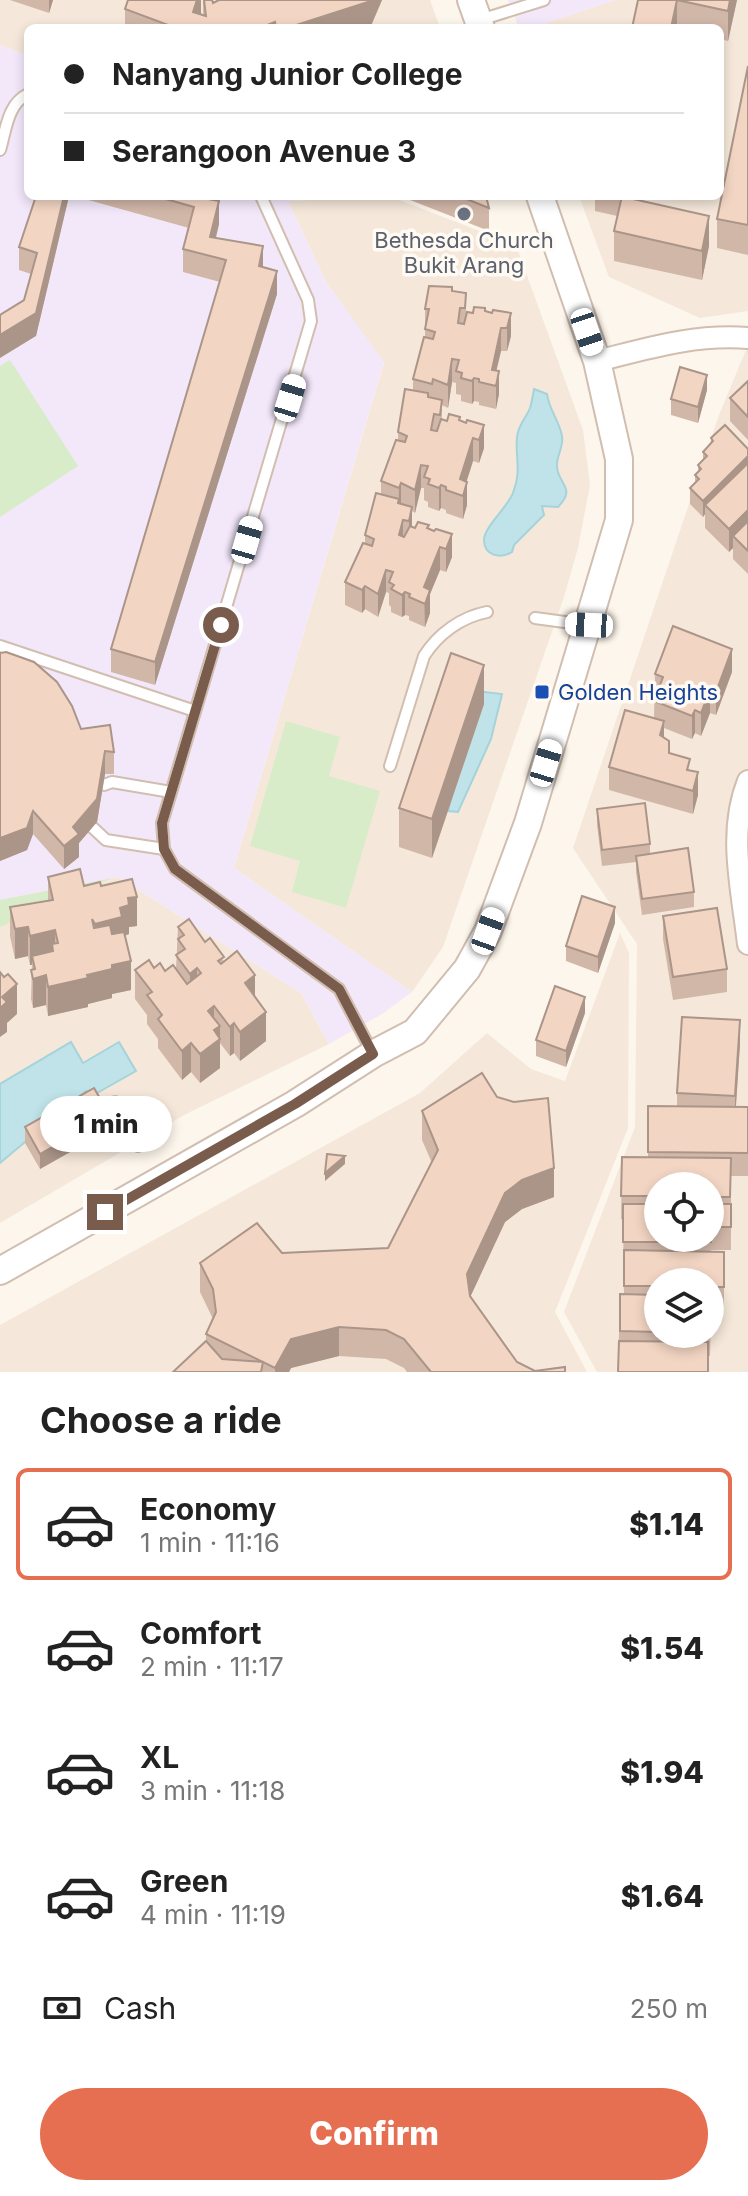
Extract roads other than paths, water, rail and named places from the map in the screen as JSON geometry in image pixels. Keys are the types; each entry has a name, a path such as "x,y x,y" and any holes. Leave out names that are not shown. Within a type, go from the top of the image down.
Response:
{"street":[{"path":"0,1271 155,1178 295,1104 373,1054 415,1032 467,969 488,931 528,823 619,520 619,459 597,361 541,200"},
{"path":"597,361 660,344 713,336 748,338"},
{"path":"748,781 740,801 736,835 748,944"}],"lane":[{"path":"477,16 544,0"},
{"path":"0,150 11,109 24,96"},
{"path":"263,200 308,300 311,321 162,823 164,849 175,869 339,989 373,1054"},
{"path":"390,766 424,656 433,642 468,616 487,612"},
{"path":"535,618 589,625"},
{"path":"0,646 195,711"},
{"path":"104,785 112,782 171,792"},
{"path":"92,827 106,840 164,849"},
{"path":"115,1102 138,1146"}],"water":[{"path":"534,389 547,394 561,430 557,467 566,495 558,507 542,506 544,515 514,545 512,552 494,555 487,550 485,535 516,485 518,433 530,408"},
{"path":"476,691 502,694 491,739 458,812 448,811"},
{"path":"71,1042 83,1063 119,1042 136,1071 90,1097 86,1091 0,1163 0,1084"}],"place":[{"name":"Bethesda Church Bukit Arang","path":"464,214"},
{"name":"Golden Heights","path":"542,692"}]}
